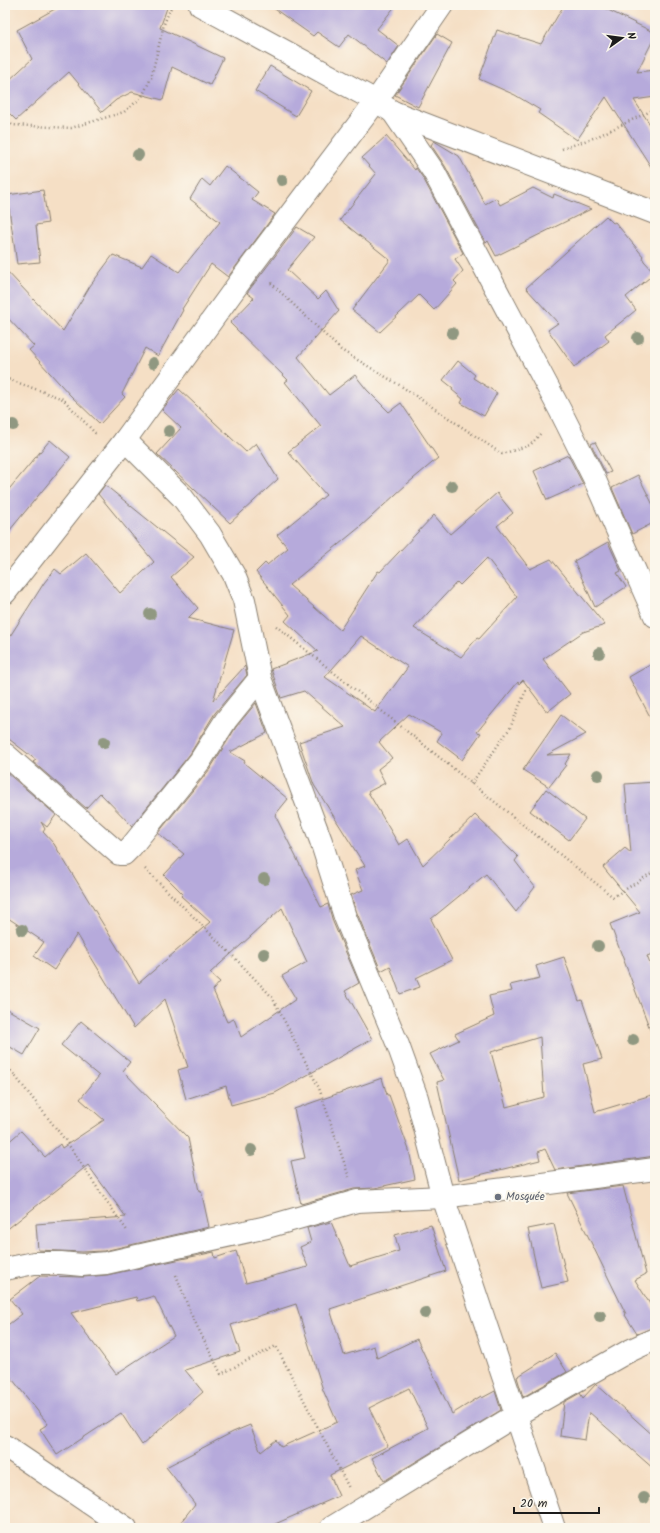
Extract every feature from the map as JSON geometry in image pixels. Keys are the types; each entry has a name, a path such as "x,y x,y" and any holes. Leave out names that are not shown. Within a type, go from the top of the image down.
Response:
{"street":[{"path":"200,5 384,106 532,166 655,213"},
{"path":"5,593 125,440 252,265 384,106 442,5"},
{"path":"384,106 434,172 560,410 594,478 655,616"},
{"path":"125,440 182,497 210,534 234,575 244,600 260,678 321,841 344,917 398,1045 418,1098 443,1196 554,1528"},
{"path":"5,754 119,854 124,854 200,761 226,720 260,678"},
{"path":"5,1268 34,1263 82,1265 106,1263 267,1227 357,1201 443,1196 655,1169"},
{"path":"331,1528 516,1415 627,1352 655,1339"},
{"path":"5,1446 126,1528"}],"path":[{"path":"5,120 12,125 71,128 124,112 142,97 151,78 164,24 172,5"},
{"path":"532,166 554,152 596,137 655,109"},
{"path":"252,265 342,350 401,386 502,454 530,445 560,410"},
{"path":"5,378 62,399 95,433 125,440"},
{"path":"244,600 613,897 655,871"},
{"path":"471,784 510,728 527,688"},
{"path":"127,851 233,956 272,997 319,1088 357,1201"},
{"path":"5,1065 66,1141 96,1186 155,1252 191,1314 221,1374 276,1346 360,1510"}],"building":[{"path":"62,5 168,5 160,28 223,58 210,85 172,67 163,100 132,92 116,100 102,112 69,72 16,120 5,109 5,84 32,59 17,30"},
{"path":"269,5 396,5 377,29 399,46 387,64 349,34 339,47 317,32 313,36"},
{"path":"564,5 598,5 655,33 655,36 637,72 655,70 655,97 634,100 655,132 655,173 606,97 577,140 538,113 540,110 515,95 479,79 497,30 541,44"},
{"path":"437,34 452,43 418,107 395,95"},
{"path":"270,66 311,91 296,116 255,91"},
{"path":"386,136 415,170 416,168 423,178 463,253 455,259 463,271 454,281 457,284 434,310 419,295 380,332 352,310 390,260 340,220 376,174 362,158"},
{"path":"434,141 459,156 485,204 496,198 500,205 533,188 553,198 554,194 591,209 496,256 488,241 486,243 445,166 431,145"},
{"path":"225,166 258,192 252,200 275,214 228,277 211,264 182,309 183,310 158,356 145,348 122,394 125,397 100,424 70,395 29,350 34,346 5,315 5,269 63,331 90,286 113,255 142,267 151,254 179,272 220,222 190,199 202,179 210,186"},
{"path":"43,190 48,223 36,225 40,262 17,264 7,195"},
{"path":"606,216 613,223 615,222 643,256 644,261 655,273 626,297 636,310 605,335 609,341 574,367 548,330 558,323 526,288"},
{"path":"297,227 314,237 287,270 318,299 326,291 339,311 298,357 329,395 355,375 367,390 389,412 401,403 438,458 360,527 289,585 340,630 378,571 380,572 434,515 450,534 497,493 513,513 497,526 530,569 551,559 605,625 583,632 543,659 570,694 547,712 523,680 519,684 518,682 477,732 481,733 462,760 437,741 442,733 409,714 379,742 392,758 378,769 385,783 368,792 399,845 408,839 423,865 475,815 518,857 515,861 535,887 516,912 486,874 431,919 452,960 416,978 420,987 400,994 390,966 381,971 351,895 363,890 355,870 365,866 314,785 299,742 345,727 304,691 281,698 271,669 318,651 285,621 290,615 256,572 265,563 267,565 288,548 277,535 326,495 288,452 321,426 285,382 288,380 230,323 254,298 247,293","holes":["487,558 517,597 479,639 477,638 461,657 414,628 457,582 460,585","361,636 408,667 375,712 325,677"]},
{"path":"458,361 475,375 473,378 497,393 484,416 461,403 463,399 443,380"},
{"path":"179,389 246,452 256,443 278,479 230,523 157,454 181,428 162,410"},
{"path":"50,440 70,457 5,536 5,494"},
{"path":"595,442 611,472 606,474 591,444"},
{"path":"568,455 583,484 547,500 534,471"},
{"path":"638,475 655,509 655,522 632,534 612,488"},
{"path":"105,485 194,557 171,577 198,608 188,618 234,630 213,701 245,666 247,675 215,713 190,754 132,826 100,793 86,808 33,762 36,760 5,736 5,644 44,583 55,569 61,574 86,553 120,593 154,562 98,494"},
{"path":"608,542 621,571 617,573 626,587 595,607 574,561"},
{"path":"655,662 655,726 629,677"},
{"path":"256,703 267,733 230,752 245,761 244,763 288,799 275,815 321,907 328,904 333,922 359,983 345,991 372,1039 275,1093 231,1105 226,1086 186,1099 178,1070 188,1067 165,999 134,1028 77,934 54,970 34,956 44,942 5,916 5,771 56,815 47,827 41,822 45,829 43,832 54,844 139,983 210,922 181,896 183,894 164,875 184,854 158,833 210,769 236,727","holes":["282,908 307,962 282,976 296,999 241,1037 234,1019 227,1022 213,990 220,982 210,973"]},
{"path":"561,715 586,734 547,755 571,754 565,764 566,765 549,787 523,770"},
{"path":"655,782 655,953 647,956 655,977 655,1036 653,1037 610,924 640,912 603,867 625,848 631,853 625,784"},
{"path":"546,789 585,819 569,840 530,811"},
{"path":"564,957 579,1001 582,1000 602,1059 583,1064 595,1112 655,1094 655,1156 555,1170 545,1149 538,1152 540,1160 459,1180 437,1082 444,1080 430,1054 459,1040 455,1034 494,1016 489,996 512,991 510,985 540,978 536,966","holes":["540,1037 544,1097 506,1107 491,1052"]},
{"path":"5,1008 40,1028 24,1055 5,1044"},
{"path":"81,1021 130,1062 123,1071 188,1138 199,1191 201,1190 209,1227 104,1251 82,1252 38,1250 36,1224 126,1217 88,1165 5,1231 5,1145 21,1131 45,1157 60,1144 62,1148 104,1120 80,1099 99,1076 61,1045"},
{"path":"382,1078 387,1095 389,1095 409,1150 415,1179 375,1188 354,1189 301,1204 291,1161 305,1158 294,1109"},
{"path":"623,1186 646,1274 635,1280 655,1312 655,1327 637,1334 625,1315 626,1314 567,1193"},
{"path":"331,1222 350,1266 399,1251 395,1235 431,1225 446,1271 330,1309 344,1355 374,1346 377,1358 417,1339 452,1414 481,1396 482,1398 495,1391 501,1410 384,1481 372,1458 428,1428 409,1388 369,1408 388,1446 330,1475 339,1496 266,1528 176,1528 195,1504 166,1467 233,1432 250,1425 261,1452 276,1440 281,1447 337,1422 323,1390 296,1304 231,1325 240,1352 185,1370 203,1392 142,1445 121,1413 57,1455 40,1429 48,1424 5,1370 5,1327 22,1314 10,1299 40,1276 83,1277 107,1275 214,1252 215,1258 236,1251 246,1283 308,1267 300,1247 311,1242 307,1228","holes":["154,1296 174,1336 116,1374 71,1313 136,1297 137,1301"]},
{"path":"554,1224 568,1282 541,1288 528,1229"},
{"path":"555,1353 567,1372 523,1397 517,1377"},
{"path":"596,1384 655,1437 655,1470 589,1412 585,1440 560,1436 564,1402 580,1393 583,1398"}],"place":[{"name":"Mosquée","path":"498,1197"}]}
